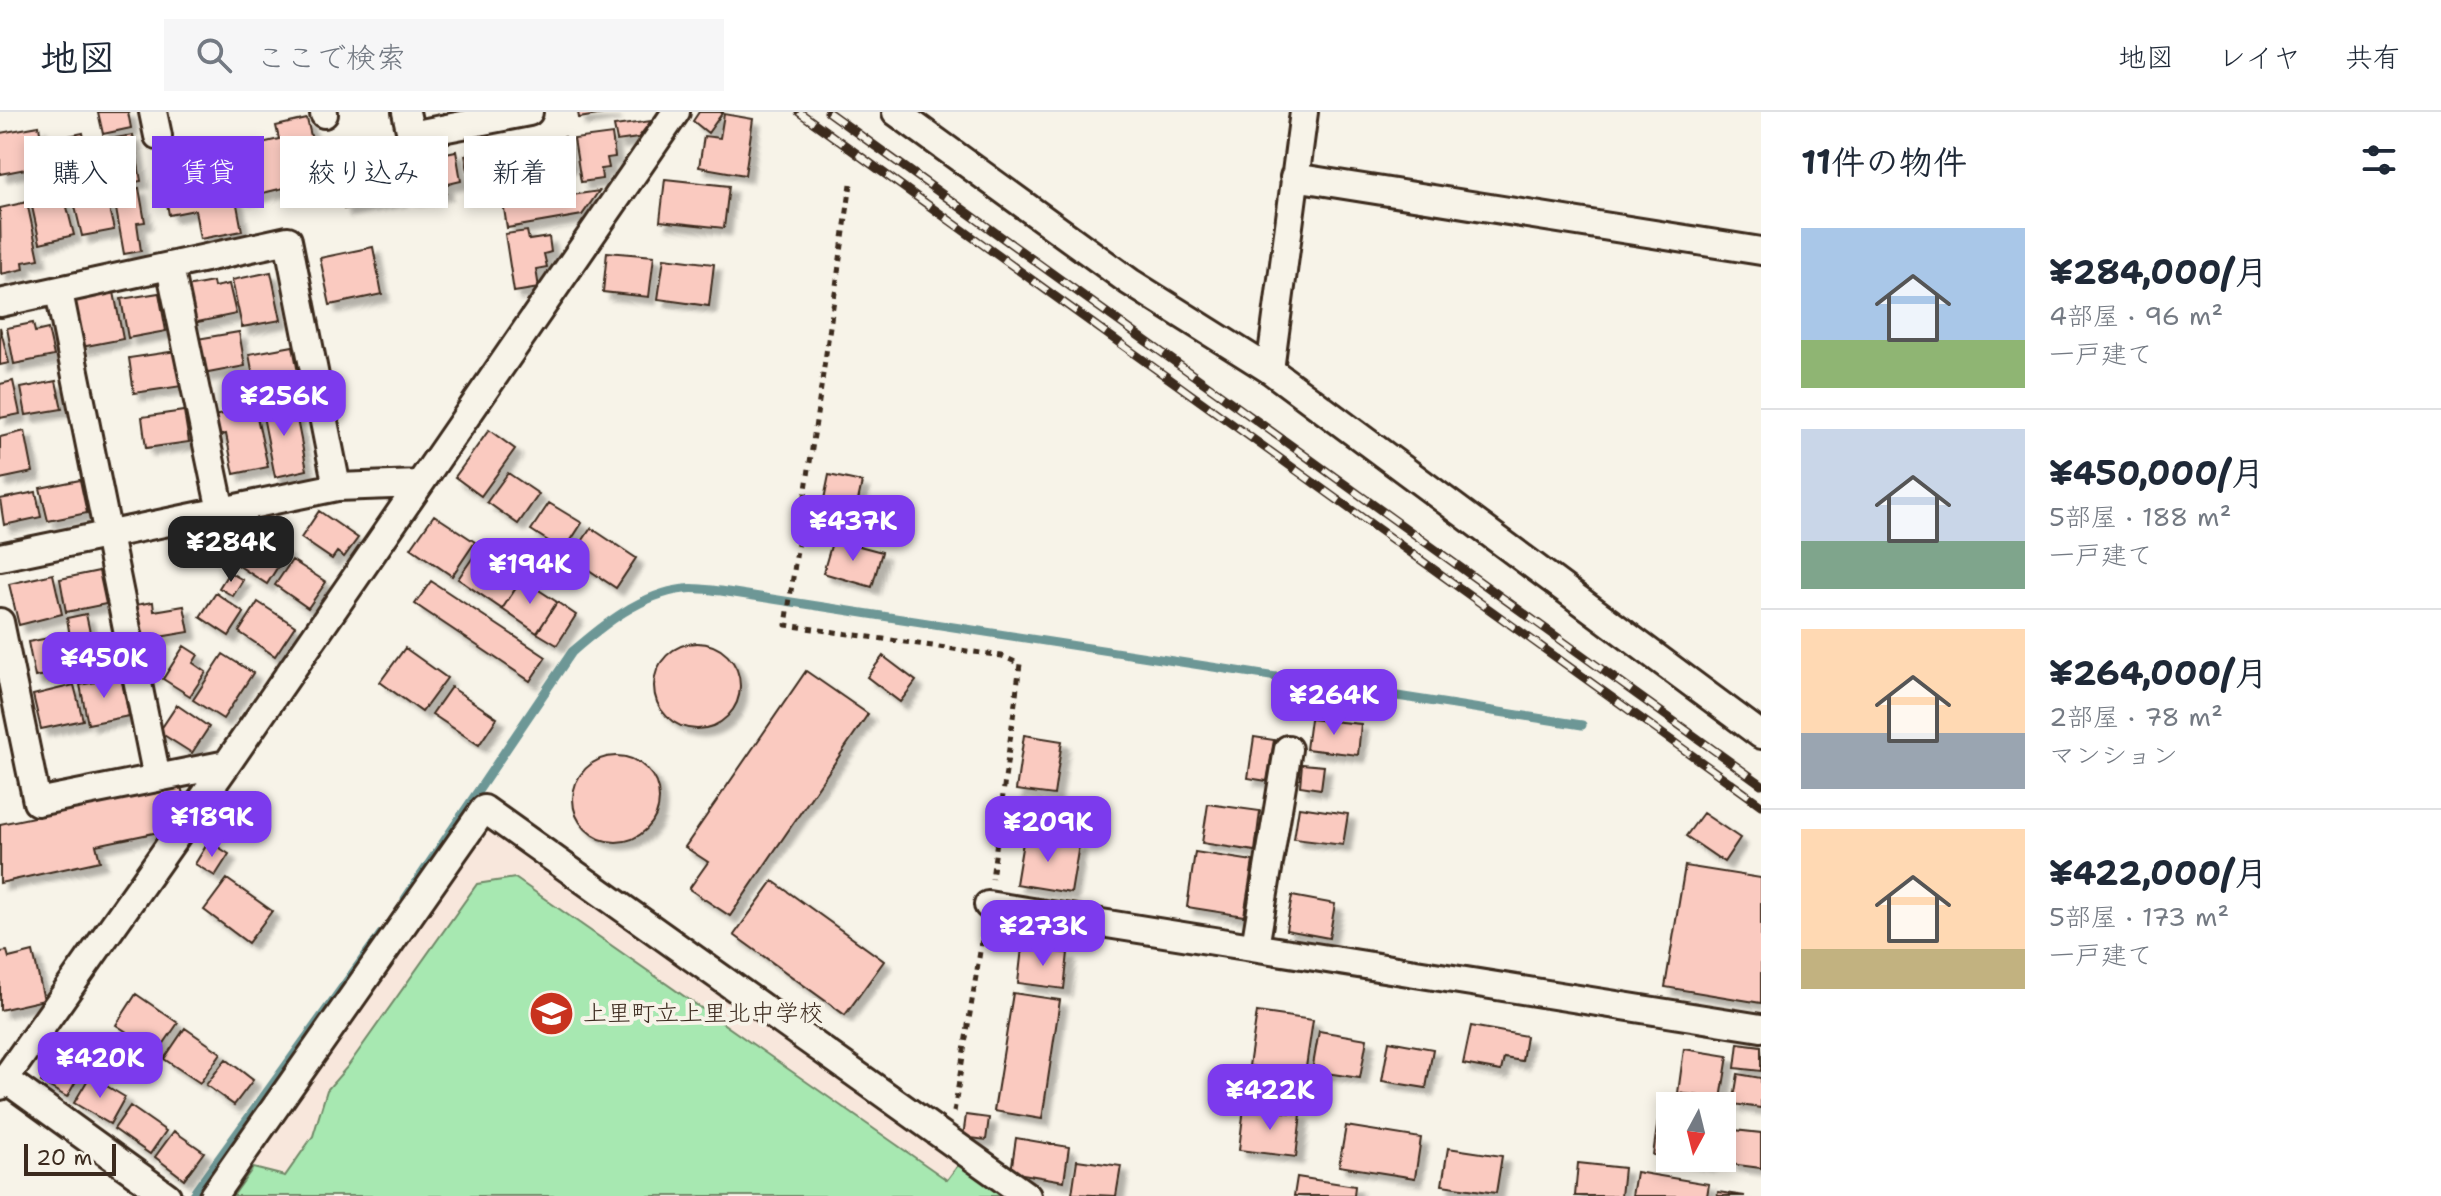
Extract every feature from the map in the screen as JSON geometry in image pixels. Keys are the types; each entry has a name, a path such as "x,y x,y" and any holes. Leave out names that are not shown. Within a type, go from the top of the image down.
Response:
{"street":[{"path":"406,112 411,135 529,112"},
{"path":"167,1196 3,1082 227,764 676,112"},
{"path":"896,112 1130,282 1270,370 1761,735"},
{"path":"1270,370 1304,112"},
{"path":"1294,177 1761,251"},
{"path":"0,303 288,240 337,487"},
{"path":"170,267 221,511"},
{"path":"59,292 157,778"},
{"path":"0,557 337,487 419,484"},
{"path":"0,622 37,802 227,764"},
{"path":"1255,947 1288,749"},
{"path":"213,1196 484,809 1027,1196"},
{"path":"988,905 1761,1028"}],"path":[{"path":"851,184 786,625 1002,656 1020,664 988,905 949,1141"}],"shaded area":[{"name":"上里町立上里北中学校","path":"491,828 1012,1196 223,1196 477,830"}],"green space":[{"name":"上里町立上里北中学校","path":"515,878 947,1180 959,1164 1005,1196 233,1196 253,1168 285,1176 313,1136 327,1090 348,1066 477,884"}],"building":[{"path":"98,112 128,112 131,128 103,134"},
{"path":"578,112 615,112 579,118"},
{"path":"699,112 723,112 708,133 693,121"},
{"path":"724,114 753,119 745,175 699,167 704,136 720,138"},
{"path":"307,119 311,136 280,136 280,189 264,193 264,142 279,139 276,126"},
{"path":"651,121 638,138 617,141 614,126"},
{"path":"39,126 41,136 24,136 24,169 0,174 0,133"},
{"path":"612,134 615,157 607,158 609,168 601,169 602,179 581,182 576,139"},
{"path":"456,151 461,181 448,184 448,153"},
{"path":"136,152 141,181 136,182"},
{"path":"665,179 729,186 724,228 660,221"},
{"path":"136,188 139,188 145,222 137,223 141,251 124,254 116,208 136,208"},
{"path":"599,191 582,215 507,228 504,208 576,208 576,194"},
{"path":"24,203 24,208 28,208 39,259 23,262 24,269 1,274 0,208"},
{"path":"32,208 67,208 74,235 40,243"},
{"path":"75,208 109,208 114,230 82,236"},
{"path":"168,208 238,208 242,231 200,239 195,210 169,215"},
{"path":"527,231 529,240 549,237 551,252 544,254 547,267 536,269 539,288 514,292 505,234"},
{"path":"373,247 382,294 330,305 320,258"},
{"path":"607,252 654,256 649,297 603,292"},
{"path":"664,258 714,264 709,306 658,299"},
{"path":"271,272 281,320 242,327 232,280"},
{"path":"213,282 214,287 229,284 236,314 193,323 186,287"},
{"path":"114,292 123,339 81,347 72,300"},
{"path":"159,293 166,331 128,338 121,299"},
{"path":"33,323 35,332 48,329 54,356 14,364 7,328"},
{"path":"0,327 9,363 0,365"},
{"path":"239,332 245,366 203,374 197,339"},
{"path":"293,346 301,389 257,397 249,354"},
{"path":"177,351 182,386 134,393 129,358"},
{"path":"13,381 20,414 0,418 0,384"},
{"path":"56,381 62,409 26,415 21,388"},
{"path":"293,399 307,470 275,477 261,406"},
{"path":"255,408 268,467 234,474 226,434 217,436 213,416"},
{"path":"184,411 189,442 146,448 142,417"},
{"path":"489,430 515,449 481,496 455,477"},
{"path":"25,431 33,472 0,479 0,437"},
{"path":"508,473 539,494 518,524 487,502"},
{"path":"829,475 862,482 856,510 823,504"},
{"path":"80,480 87,513 48,521 40,488"},
{"path":"36,492 41,517 4,525 0,499"},
{"path":"549,503 582,523 564,551 531,530"},
{"path":"319,511 358,538 344,557 337,552 332,559 301,538"},
{"path":"434,515 475,542 452,576 411,548"},
{"path":"591,528 636,558 616,588 583,566 589,557 577,549"},
{"path":"833,539 882,552 872,587 823,573"},
{"path":"273,543 287,552 267,584 236,564 247,547 264,558"},
{"path":"478,550 522,579 502,609 458,579"},
{"path":"292,560 326,582 308,608 275,585"},
{"path":"99,571 106,604 66,612 60,579"},
{"path":"229,572 243,580 233,596 219,588"},
{"path":"53,574 62,614 19,625 9,584"},
{"path":"522,579 557,602 537,633 502,609"},
{"path":"431,581 546,657 530,681 415,604"},
{"path":"216,593 244,613 229,636 200,617"},
{"path":"153,602 154,611 184,606 189,632 141,640 135,605"},
{"path":"258,602 295,626 275,656 239,632"},
{"path":"557,602 576,615 557,645 537,633"},
{"path":"86,614 90,633 70,637 67,618"},
{"path":"64,635 71,670 35,677 28,642"},
{"path":"697,643 721,650 733,662 740,686 733,710 721,722 697,729 673,722 661,710 654,686 661,662 673,650"},
{"path":"184,646 198,655 193,663 206,672 190,696 163,679"},
{"path":"405,648 447,678 422,712 380,682"},
{"path":"223,654 253,673 223,719 193,700"},
{"path":"883,656 916,681 900,702 867,677"},
{"path":"806,671 868,714 730,916 689,889 708,862 685,847"},
{"path":"121,677 129,716 88,724 80,685"},
{"path":"74,685 83,720 41,729 33,695"},
{"path":"451,687 497,718 479,745 432,714"},
{"path":"177,705 209,727 192,753 159,732"},
{"path":"1310,719 1361,724 1358,755 1306,749"},
{"path":"1024,735 1062,741 1054,795 1016,790"},
{"path":"1254,737 1274,740 1267,781 1248,778"},
{"path":"616,756 640,763 652,775 659,799 652,823 640,835 616,842 592,835 580,823 573,799 580,775 592,763"},
{"path":"1302,764 1324,766 1321,789 1300,786"},
{"path":"181,786 184,799 168,830 96,845 100,861 0,883 0,824"},
{"path":"1208,804 1260,811 1255,851 1202,843"},
{"path":"1299,807 1348,814 1343,845 1294,839"},
{"path":"1703,813 1740,838 1724,862 1686,836"},
{"path":"1024,836 1079,845 1071,893 1016,884"},
{"path":"209,841 229,854 215,876 195,864"},
{"path":"1195,852 1253,861 1244,916 1187,907"},
{"path":"1685,866 1761,878 1761,1003 1665,987"},
{"path":"227,879 272,911 248,943 204,910"},
{"path":"773,881 884,961 845,1015 734,935"},
{"path":"1292,896 1335,904 1329,938 1286,930"},
{"path":"1022,948 1068,953 1064,989 1018,983"},
{"path":"7,951 9,958 33,952 44,1000 0,1010 0,952"},
{"path":"1013,993 1060,1000 1042,1119 994,1111"},
{"path":"136,994 178,1023 158,1052 116,1025"},
{"path":"1257,1012 1313,1020 1305,1074 1249,1066"},
{"path":"1471,1026 1526,1036 1522,1061 1504,1058 1501,1071 1463,1064"},
{"path":"185,1028 221,1053 200,1083 164,1059"},
{"path":"1319,1031 1367,1039 1360,1078 1312,1071"},
{"path":"1389,1041 1433,1049 1426,1088 1382,1081"},
{"path":"1738,1043 1761,1046 1761,1071 1735,1068"},
{"path":"61,1046 88,1060 67,1097 41,1082"},
{"path":"1684,1049 1728,1056 1722,1092 1678,1092"},
{"path":"226,1059 253,1080 234,1105 206,1085"},
{"path":"1738,1074 1761,1078 1761,1108 1736,1104"},
{"path":"90,1076 125,1097 110,1124 74,1103"},
{"path":"130,1106 166,1131 150,1154 114,1129"},
{"path":"1244,1107 1301,1114 1296,1157 1239,1150"},
{"path":"966,1115 989,1118 986,1140 963,1137"},
{"path":"1346,1126 1421,1138 1415,1178 1339,1166"},
{"path":"1736,1130 1761,1133 1761,1168 1736,1165"},
{"path":"174,1131 204,1152 184,1179 155,1157"},
{"path":"1016,1138 1069,1147 1064,1181 1011,1172"},
{"path":"1448,1148 1502,1156 1496,1193 1442,1185"},
{"path":"1077,1160 1121,1166 1116,1196 1072,1194"},
{"path":"1578,1163 1624,1168 1621,1196 1575,1196"},
{"path":"1636,1172 1709,1184 1707,1196 1632,1196"},
{"path":"1297,1177 1355,1186 1354,1196 1294,1196"},
{"path":"1718,1192 1745,1196 1717,1196"}],"waterway":[{"path":"405,899 572,652 638,604 684,589 698,588 829,607 1582,725"},
{"path":"192,1196 381,934"}],"railway":[{"path":"799,112 1761,805"},
{"path":"828,112 1761,784"}],"place":[{"name":"上里町立上里北中学校","path":"552,1013"}]}
